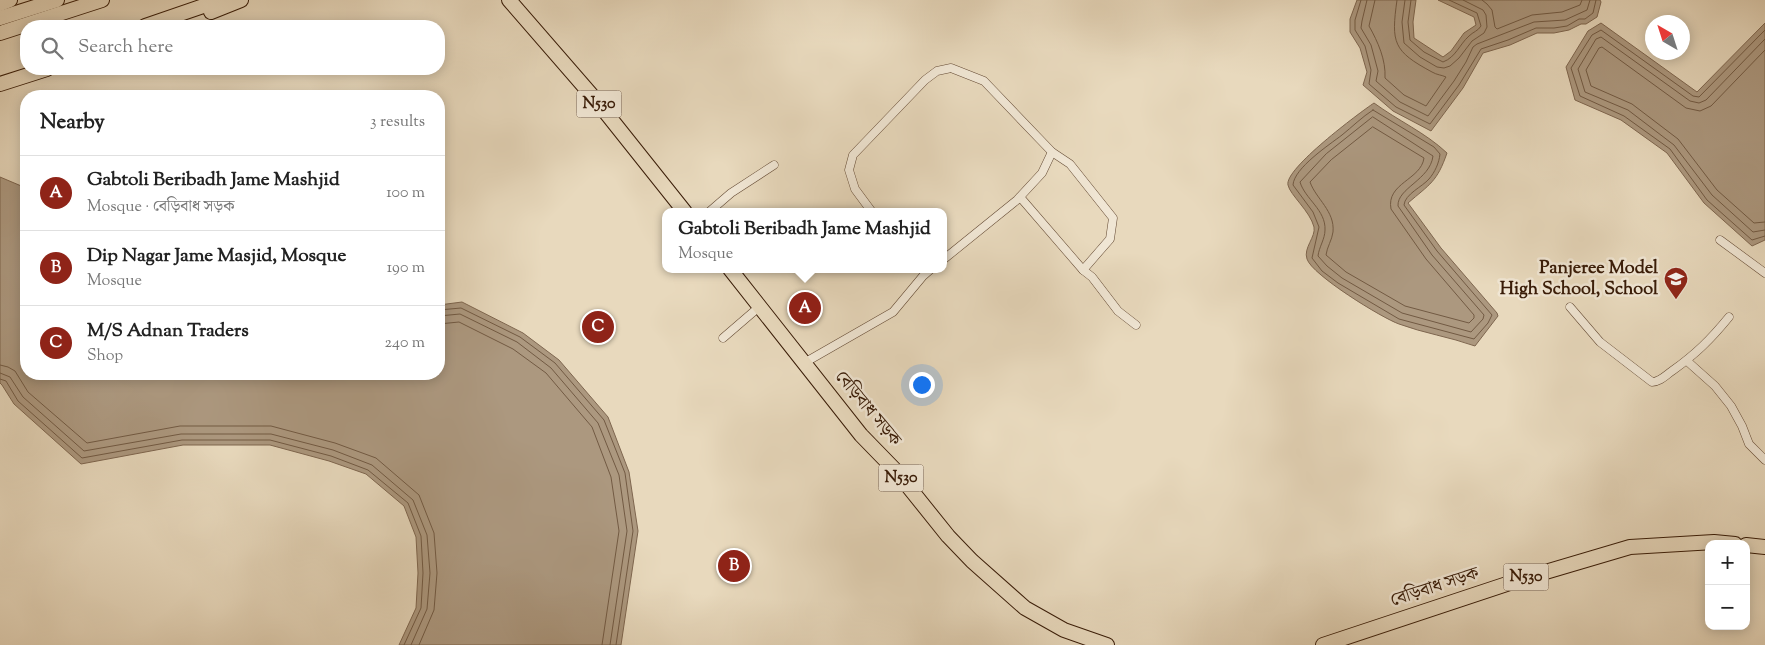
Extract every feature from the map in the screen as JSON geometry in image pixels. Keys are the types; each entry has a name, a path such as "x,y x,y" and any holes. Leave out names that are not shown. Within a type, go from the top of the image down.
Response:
{"highway":[{"path":"0,4 10,0"},
{"path":"0,18 57,0"},
{"path":"40,20 102,0"},
{"path":"163,20 221,0"},
{"path":"186,20 241,0"},
{"name":"N530","path":"510,0 595,99 682,208"},
{"path":"0,33 20,27"},
{"path":"0,76 20,70"},
{"path":"0,84 28,75"},
{"name":"বেড়িবাধ সড়ক","path":"733,273 861,434 895,470 948,536 978,567 1025,608 1064,630 1107,645"},
{"name":"বেড়িবাধ সড়ক","path":"1323,645 1525,578 1630,547 1705,543"},
{"path":"1750,545 1765,547"}],"street":[{"path":"869,208 855,189 849,170 853,156 925,80 937,71 951,68 984,81 1052,152 1070,164 1112,218 1110,239 1083,270"},
{"path":"947,257 1020,197 1042,172 1052,152"},
{"path":"714,208 731,193 774,165"},
{"path":"1020,197 1083,270 1092,277 1118,311 1136,325"},
{"path":"1720,240 1765,273"},
{"path":"804,363 893,312 920,273"},
{"path":"1570,307 1600,342 1652,382 1660,380 1687,361 1707,344 1729,317"},
{"path":"723,338 759,308"},
{"path":"1687,361 1714,386 1731,406 1749,444 1765,460"}],"water":[{"path":"1357,0 1416,0 1413,22 1414,38 1443,57 1451,51 1464,33 1476,25 1474,17 1438,0 1600,0 1601,2 1597,17 1586,24 1554,33 1537,33 1510,45 1483,53 1463,88 1431,131 1393,111 1363,85 1367,72 1360,48 1350,32 1350,19"},
{"path":"1601,23 1645,55 1645,60 1652,60 1697,92 1765,23 1765,240 1752,246 1704,203 1667,153 1621,120 1575,100 1566,67 1588,31"},
{"path":"1374,103 1430,139 1447,153 1436,177 1408,203 1441,248 1497,313 1498,316 1475,346 1390,320 1334,285 1321,275 1307,259 1306,255 1314,227 1309,215 1292,194 1288,185 1290,177 1309,155"},
{"path":"0,177 20,185 20,380 445,380 445,304 462,302 523,333 559,360 608,417 629,472 638,531 621,645 399,645 416,608 418,573 416,537 404,506 366,474 329,461 270,445 183,445 81,464 14,404 0,383"}],"place":[{"name":"Panjeree Model High School, School","path":"1676,300"},
{"name":"Gabtoli Beribadh Jame Mashjid","path":"805,308"},
{"name":"M/S Adnan Traders","path":"598,327"},
{"name":"Dip Nagar Jame Masjid, Mosque","path":"734,566"}]}
